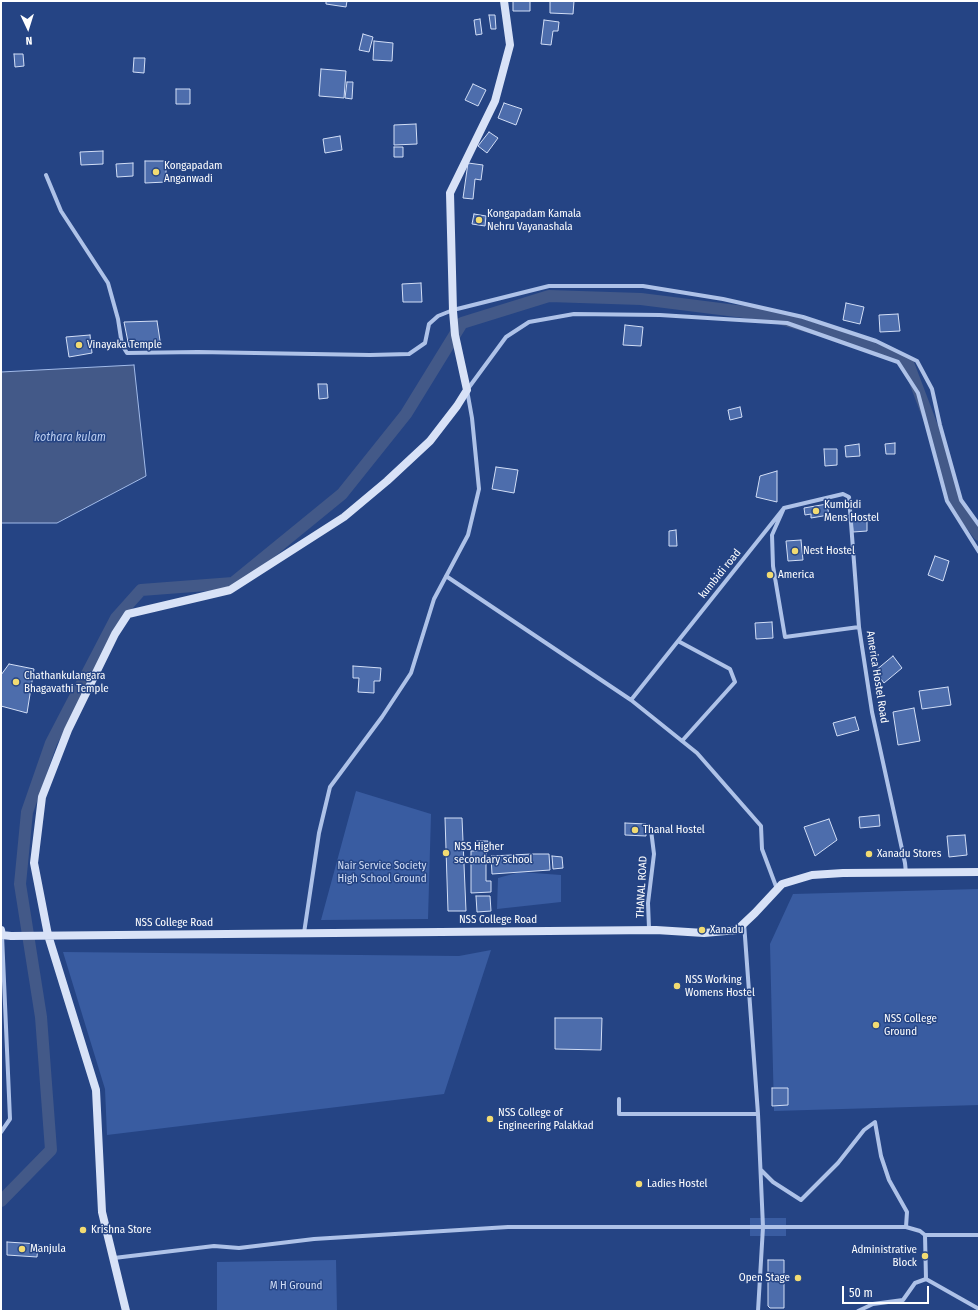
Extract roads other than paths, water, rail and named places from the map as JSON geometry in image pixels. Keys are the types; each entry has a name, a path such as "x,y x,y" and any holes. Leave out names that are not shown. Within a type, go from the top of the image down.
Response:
{"street":[{"path":"304,933 319,833 330,787 382,717 411,673 434,599 468,534 479,489 472,418 455,335 450,193 495,101 510,45 504,1"},
{"path":"46,174 61,211 108,282 118,319 122,345 127,353 198,352 370,355 409,354 424,343 429,324 438,316 453,310 549,286 643,286 723,299 803,317 876,341 918,361 932,389 940,425 961,500 979,525"},
{"path":"126,1311 102,1212 96,1090 44,935 34,863 42,797 68,730 115,634 128,614 230,590 344,517 387,481 430,441 506,337 529,322 574,314 660,315 787,323 898,362 918,392 947,501 979,552"},
{"path":"784,508 843,494 850,497 859,627"},
{"name":"America Hostel Road","path":"784,508 772,535 773,566 785,636 859,627 872,712 906,873"},
{"name":"kumbidi road","path":"631,700 784,508"},
{"path":"446,576 631,700 697,753 761,826 762,849 777,889"},
{"path":"678,641 730,669 735,682 682,741"},
{"name":"THANAL ROAD","path":"651,830 654,854 648,903 649,928 666,931"},
{"name":"NSS College Road","path":"1,933 11,936 666,931 704,934 737,930 756,913 782,884 812,875 843,873 979,872"},
{"path":"744,924 761,1170 763,1226 758,1311"},
{"path":"1,933 10,1119 1,1132"},
{"path":"618,1099 619,1114 758,1114"},
{"path":"761,1170 773,1182 801,1200 838,1163 864,1130 875,1122 881,1156 889,1180 907,1212 906,1227"},
{"path":"113,1258 214,1246 239,1248 314,1239 508,1227 906,1227 920,1231 925,1235 979,1235"},
{"path":"925,1235 926,1280"},
{"path":"858,1311 874,1304 903,1300 915,1283 926,1280 979,1309"}],"water":[{"name":"kothara kulam","path":"134,365 146,476 57,523 1,523 1,372"}],"waterway":[{"path":"1,1201 51,1150 41,1017 20,884 27,812 51,743 116,618 141,590 233,583 342,494 406,414 462,323 549,296 641,299 768,315 878,347 908,363 939,445 955,503 979,535"}],"place":[{"name":"Kongapadam Anganwadi","path":"156,172"},
{"name":"Kongapadam Kamala Nehru Vayanashala","path":"479,220"},
{"name":"Vinayaka Temple","path":"79,345"},
{"name":"Kumbidi Mens Hostel","path":"816,511"},
{"name":"Nest Hostel","path":"795,551"},
{"name":"America","path":"770,575"},
{"name":"Chathankulangara Bhagavathi Temple","path":"16,682"},
{"name":"Thanal Hostel","path":"635,830"},
{"name":"NSS Higher secondary school","path":"446,853"},
{"name":"Xanadu Stores","path":"869,854"},
{"name":"Xanadu","path":"702,930"},
{"name":"NSS Working Womens Hostel","path":"677,986"},
{"name":"NSS College Ground","path":"876,1025"},
{"name":"NSS College of Engineering Palakkad","path":"490,1119"},
{"name":"Ladies Hostel","path":"639,1184"},
{"name":"Krishna Store","path":"83,1230"},
{"name":"Manjula","path":"22,1249"},
{"name":"Administrative Block","path":"925,1256"},
{"name":"Open Stage","path":"798,1278"}],"park label":[{"name":"Nair Service Society High School Ground","path":"382,872"},
{"name":"M H Ground","path":"296,1286"}]}
